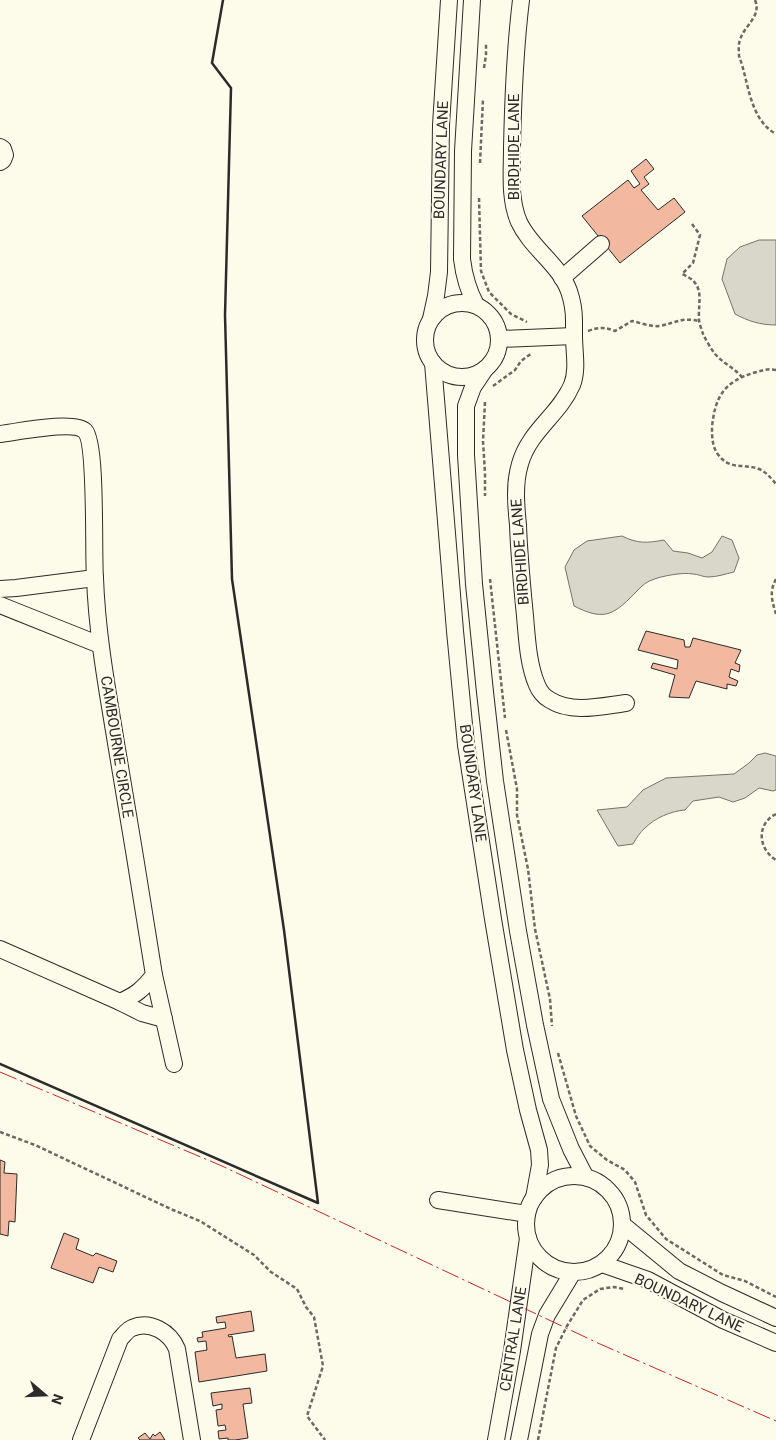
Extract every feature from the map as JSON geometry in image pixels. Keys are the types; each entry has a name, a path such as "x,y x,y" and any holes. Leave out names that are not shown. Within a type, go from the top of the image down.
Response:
{"street":[{"name":"BOUNDARY LANE","path":"431,319 439,272 441,125 449,0"},
{"name":"BOUNDARY LANE","path":"472,0 463,151 462,258 467,286 476,305"},
{"name":"BIRDHIDE LANE","path":"521,0 516,44 512,126 514,208 524,231 562,278 570,293 574,320 575,368 572,384 561,404 534,435 526,448 516,482 519,549 529,650 537,686 549,700 561,706 572,708 626,703"},
{"path":"0,147 5,155 0,162"},
{"path":"562,278 601,244"},
{"path":"451,304 476,305 487,312 495,322 499,339 494,359 485,369 475,375 464,377 452,376 441,371 427,353 426,330 431,319 439,310 451,304"},
{"path":"499,339 574,336"},
{"name":"BOUNDARY LANE","path":"433,363 453,612 466,745 515,1050 539,1150 540,1165 534,1198"},
{"name":"BOUNDARY LANE","path":"485,369 473,387 466,406 466,456 474,584 494,771 535,1025 551,1099 571,1149 585,1176"},
{"name":"CAMBOURNE CIRCLE","path":"0,434 64,426 85,430 89,437 92,462 94,578 100,645 154,975 174,1064"},
{"path":"0,589 94,578"},
{"path":"0,605 100,645"},
{"path":"0,949 142,1013 164,1019"},
{"path":"120,1002 133,996 154,975"},
{"path":"568,1175 585,1176 600,1182 613,1194 621,1208 623,1225 620,1240 613,1253 602,1264 588,1270 573,1272 558,1270 545,1262 534,1252 528,1238 526,1221 534,1198 552,1180 568,1175"},
{"path":"438,1200 528,1214"},
{"name":"BOUNDARY LANE","path":"623,1225 680,1271 709,1287 776,1318"},
{"name":"CENTRAL LANE","path":"496,1440 512,1351 528,1238"},
{"name":"BOUNDARY LANE","path":"602,1264 648,1280 723,1320 776,1343"},
{"name":"CENTRAL LANE","path":"520,1440 540,1334 547,1315 573,1272"},
{"path":"81,1440 120,1339 132,1328 145,1326 162,1330 174,1341 177,1349 192,1440"}],"path":[{"path":"755,0 756,14 740,39 739,56 754,106 769,130 776,134"},
{"path":"692,224 700,236 693,263 682,274 691,277 698,286 699,321 704,337 715,354 735,369 742,377"},
{"path":"574,336 598,327 605,327 615,331 632,321 659,326 679,320 690,319 699,321"},
{"path":"490,388 515,370 521,361 541,345 541,337"},
{"path":"776,370 764,370 742,377 725,388 717,400 714,410 712,433 714,448 722,459 730,464 741,467 757,468 776,484"},
{"path":"485,496 482,441 487,395"},
{"path":"490,574 505,720"},
{"path":"776,579 771,590 776,614"},
{"path":"506,730 517,789 517,815 528,869 535,929 550,999 552,1034"},
{"path":"776,814 766,820 763,826 762,840 766,852 776,860"},
{"path":"558,1052 576,1116 590,1146 606,1160 625,1170 635,1182 646,1215 666,1239 723,1275 745,1281 776,1297"},
{"path":"0,1132 35,1145 200,1221 254,1255 271,1272 297,1289 306,1308 314,1317 324,1366 307,1416 325,1440"},
{"path":"538,1440 556,1348 583,1300 600,1290 614,1287 630,1291"}],"shaded area":[{"path":"759,240 776,240 776,325 754,322 735,314 722,279 727,259 740,247"},
{"path":"622,536 643,542 664,540 673,551 688,553 702,558 712,552 722,536 732,540 739,558 734,572 708,577 695,574 678,574 649,581 613,612 606,614 592,613 574,606 565,567 574,550 587,541"},
{"path":"765,753 776,756 776,790 759,788 745,798 733,802 719,797 693,801 685,810 669,813 649,824 641,831 633,844 618,846 597,810 627,807 643,790 666,778 734,774 757,755"}],"building":[{"path":"646,159 654,169 644,177 649,184 641,190 658,210 674,198 685,212 620,263 582,216 628,180 634,188 640,184 631,171"},
{"path":"646,631 684,640 685,647 690,647 693,638 741,650 735,663 740,665 739,672 731,669 729,677 738,681 736,686 727,684 727,689 696,681 689,698 669,697 675,675 651,668 653,663 677,669 678,660 638,650"},
{"path":"0,1160 5,1162 4,1173 17,1174 15,1222 9,1221 8,1236 0,1234"},
{"path":"64,1233 79,1239 76,1249 93,1256 96,1253 117,1261 113,1272 99,1267 93,1283 51,1268"},
{"path":"251,1311 254,1331 228,1335 229,1337 232,1336 236,1358 265,1354 267,1371 199,1382 195,1352 207,1350 206,1341 198,1342 197,1338 203,1337 202,1332 226,1328 225,1322 217,1323 216,1317"},
{"path":"250,1388 252,1403 243,1404 248,1438 235,1440 228,1440 228,1438 219,1439 218,1431 226,1430 225,1425 218,1426 216,1410 222,1409 222,1404 213,1406 211,1393"},
{"path":"160,1432 165,1440 140,1440 138,1438 145,1433 150,1439 153,1434 155,1436"}],"wall":[{"path":"0,1064 318,1203 284,930 232,579 225,315 231,88 212,63 223,0"}],"power":[{"path":"0,1072 222,1166 600,1344 776,1421"}]}
